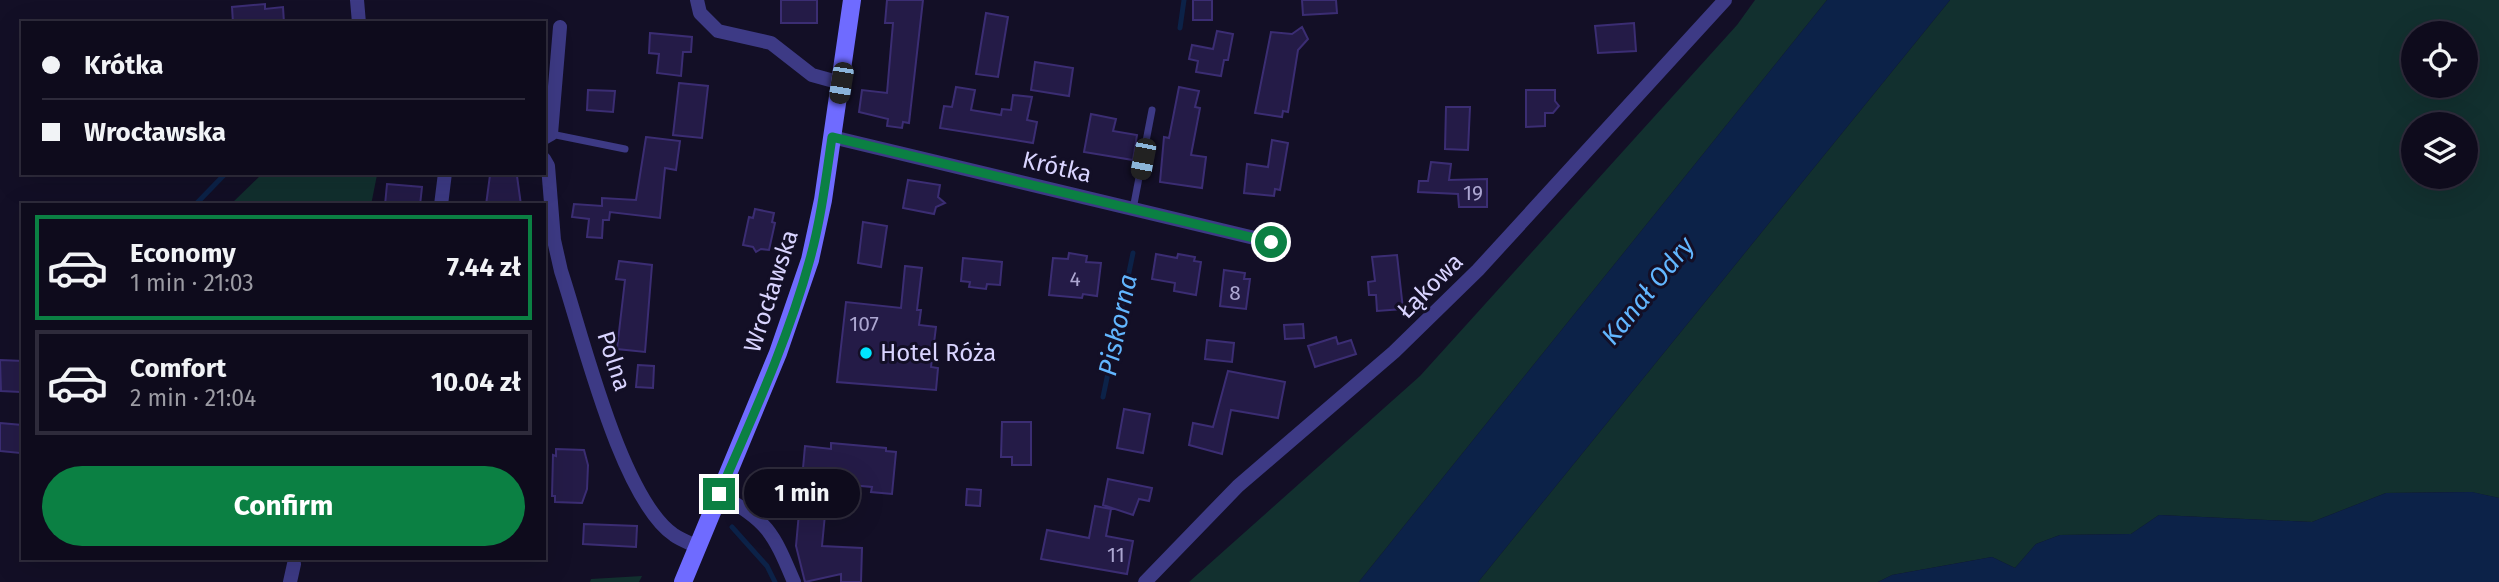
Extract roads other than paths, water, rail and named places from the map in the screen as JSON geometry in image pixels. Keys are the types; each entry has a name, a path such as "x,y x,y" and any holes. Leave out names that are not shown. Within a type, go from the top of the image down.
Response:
{"main road":[{"name":"Wrocławska","path":"683,582 778,353 810,260 823,200 852,0"}],"street":[{"path":"357,0 359,21"},
{"path":"697,0 700,13 718,31 771,43 812,75 841,83"},
{"name":"Łąkowa","path":"1146,582 1238,486 1394,352 1478,270 1725,0"},
{"path":"548,136 560,27"},
{"name":"Krótka","path":"832,137 1271,242"},
{"name":"Polna","path":"546,162 554,240 561,271 621,456 651,511 673,535 698,547"},
{"path":"441,203 445,175"},
{"path":"719,494 751,512 770,530 794,582"},
{"path":"290,582 294,564"}],"lane":[{"path":"1133,209 1152,110"},
{"path":"548,136 625,149"}],"water":[{"name":"Kanał Odry","path":"1827,0 1950,0 1478,582 1359,582"},
{"path":"2472,492 2499,498 2499,582 1878,582 1892,575 1992,557 2015,568 2036,544 2060,535 2131,534 2159,515 2312,522 2386,493"}],"waterway":[{"name":"Piskorna","path":"1180,28 1184,0"},
{"path":"197,203 224,175"},
{"name":"Piskorna","path":"1103,397 1133,253"},
{"path":"732,527 767,566 775,582"}],"place":[{"name":"Hotel Róża","path":"866,353"}]}
